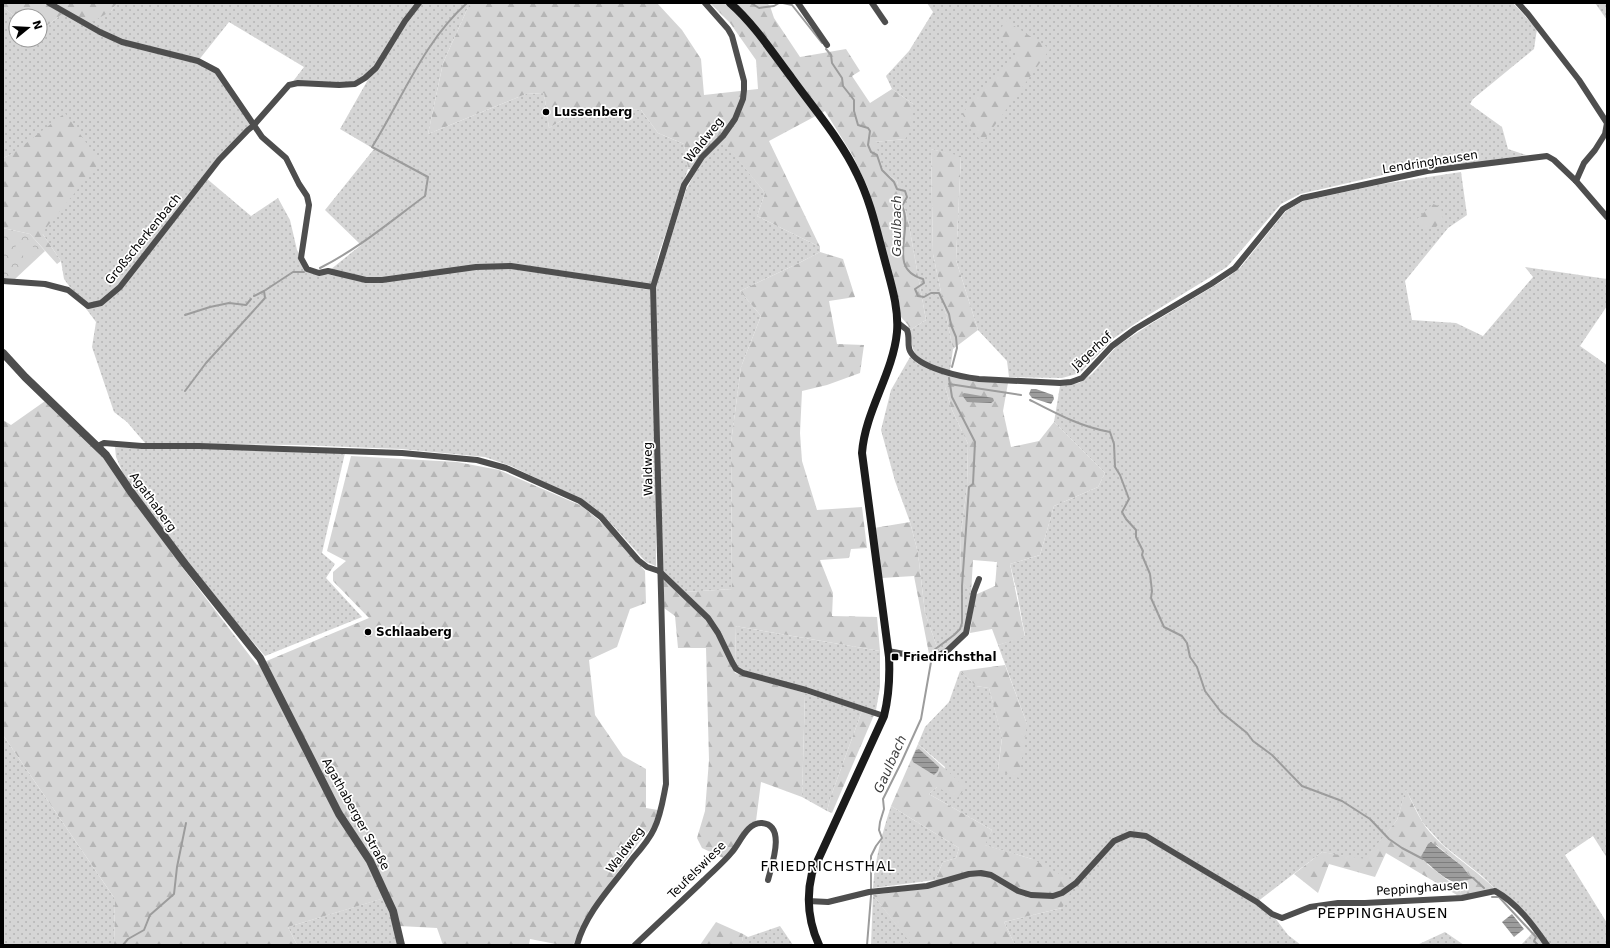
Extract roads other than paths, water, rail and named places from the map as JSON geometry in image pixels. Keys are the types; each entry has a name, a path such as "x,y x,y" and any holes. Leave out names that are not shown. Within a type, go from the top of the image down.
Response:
{"main road":[{"path":"730,3 742,14 773,53 837,140 857,174 866,195 886,265 894,297 897,322 894,348 865,436 862,453 888,651 890,675 888,696 884,716 814,866 810,881 808,901 811,921 819,945"}],"street":[{"path":"48,3 100,32 122,42 198,61 217,71 262,137 286,158 308,199 309,205 301,258 307,269 319,273 328,270 366,280 382,280 476,267 511,266 653,287"},
{"name":"Großscherkenbach","path":"3,281 46,284 68,290 88,306 101,303 120,288 219,160 248,130 254,126 291,84 355,84 365,78 376,68 405,21 419,3"},
{"name":"Waldweg","path":"577,945 587,921 655,828 660,814 666,784 659,571 659,484 653,287 684,184 702,157 723,136 731,125 743,99 744,81 732,36 728,29 705,3"},
{"path":"798,3 827,45"},
{"path":"872,3 885,22"},
{"path":"1518,3 1579,80 1607,123 1605,134 1595,150 1584,163 1576,181"},
{"name":"Lendringhausen","path":"1283,209 1302,198 1427,171 1547,156 1554,160 1576,181 1607,217"},
{"name":"Jägerhof","path":"897,322 906,330 908,345 913,356 917,360 930,366 966,378 1071,382 1082,378 1112,346 1135,329 1235,268 1283,209"},
{"name":"Agathaberg","path":"3,353 25,377 106,455 131,492 185,564 260,658 270,678"},
{"path":"98,446 104,444 199,446 402,453 477,460 506,468 580,501 601,517 638,560 647,567 659,571 708,618 718,633 736,669 743,673 806,690 884,716"},
{"path":"888,651 925,658 937,656 948,651 966,633 974,592 979,579"},
{"name":"Agathaberger Straße","path":"270,678 339,814 370,860 393,911 401,945"},
{"name":"Teufelswiese","path":"635,945 733,852 750,828 759,824 767,825 769,827 776,838 777,844 768,880"},
{"name":"Peppinghausen","path":"808,901 828,902 872,891 927,886 969,874 981,873 992,875 1018,891 1031,895 1054,896 1062,893 1076,883 1114,841 1130,834 1146,836 1282,918 1310,907 1338,903 1462,898 1496,891 1504,896 1524,915 1547,945"}],"waterway":[{"path":"320,268 348,252 425,196 428,177 372,147 426,53 438,35 467,3"},
{"name":"Gaulbach","path":"751,3 759,8 774,6 779,3"},
{"name":"Gaulbach","path":"783,3 792,5 822,43"},
{"name":"Gaulbach","path":"826,49 831,55 832,63 842,78 843,86 854,100 854,111 858,125 868,128 870,131 868,145 871,152 877,155 882,170 894,182 897,189 905,191 907,197 902,206 905,216 903,258 906,267 912,274 923,279 924,283 915,289 918,296 924,297 931,293 939,293 949,314 951,325 956,337 957,348 952,367"},
{"path":"185,391 206,363 265,298 264,291 293,272 304,272"},
{"path":"254,296 264,291"},
{"path":"185,315 229,303 246,305 251,299"},
{"name":"Gaulbach","path":"934,650 954,635 960,629 962,623 962,586 969,487 973,484 975,442 952,397 949,378"},
{"path":"949,384 1021,395"},
{"path":"1030,400 1059,415 1089,427 1110,432 1114,444 1115,467 1120,475 1129,499 1122,512 1136,530 1136,537 1143,551 1142,555 1150,574 1152,591 1151,598 1164,627 1182,636 1187,643 1190,657 1197,667 1205,691 1221,712 1247,733 1253,741 1272,755 1302,786 1342,801 1370,819 1389,839 1423,859"},
{"name":"Gaulbach","path":"867,945 871,896 871,856 882,838 879,830 884,809 883,799 921,719 931,662"},
{"path":"123,945 128,939 144,930 150,915 174,894 177,867 186,823"},
{"path":"1473,878 1484,888"},
{"path":"1492,897 1499,897 1536,937 1534,941 1538,945"}],"place":[{"name":"Lussenberg","path":"546,112"},
{"name":"Schlaaberg","path":"368,632"},
{"name":"Friedrichsthal","path":"895,657"}],"district":[{"name":"FRIEDRICHSTHAL","path":"828,866"},
{"name":"PEPPINGHAUSEN","path":"1383,913"}]}
